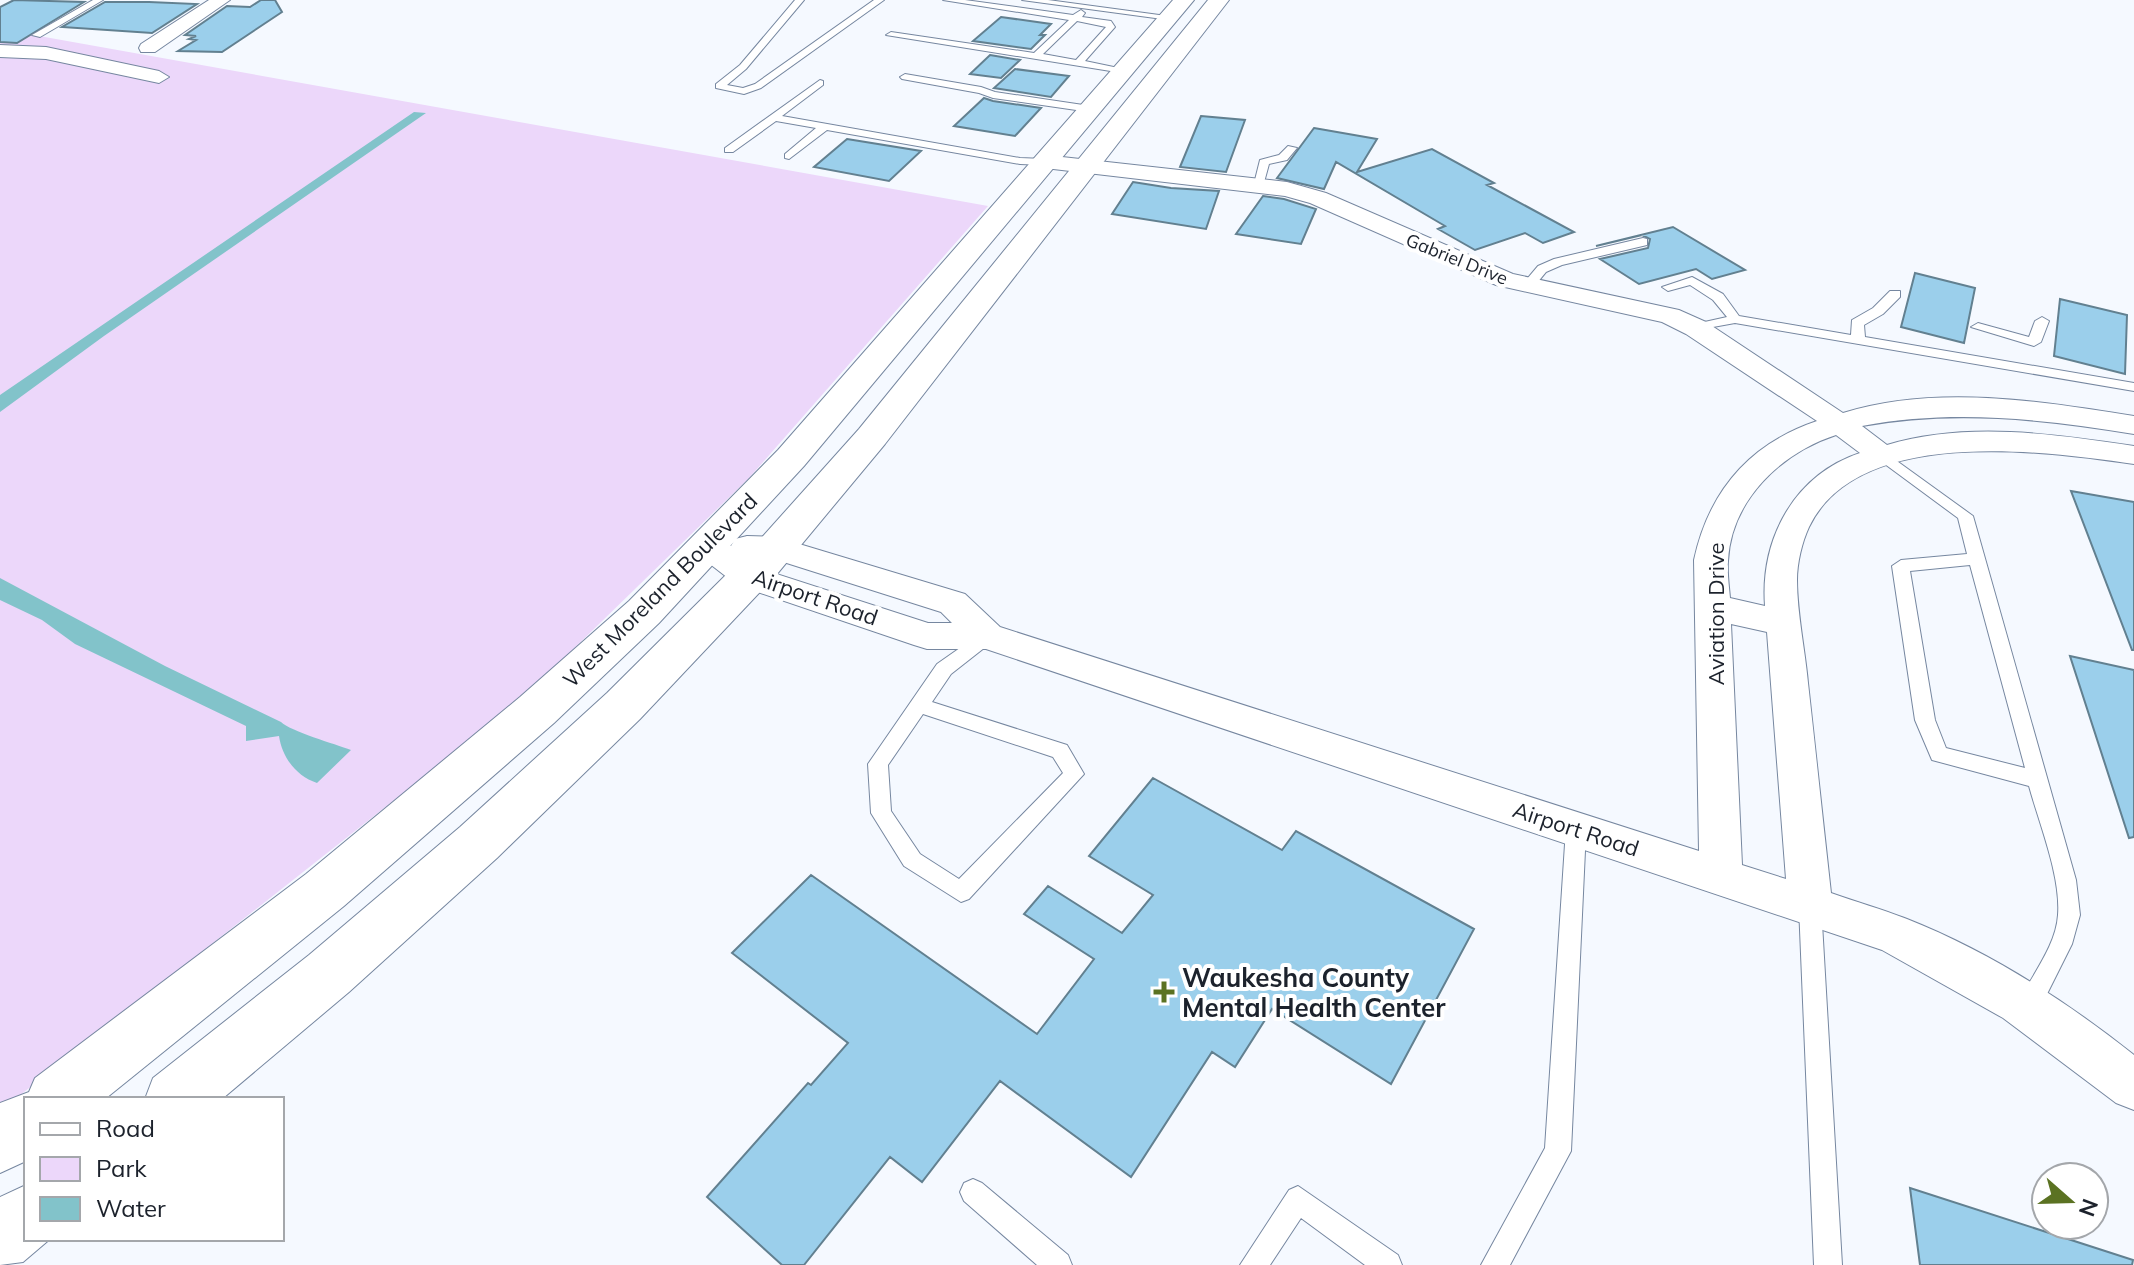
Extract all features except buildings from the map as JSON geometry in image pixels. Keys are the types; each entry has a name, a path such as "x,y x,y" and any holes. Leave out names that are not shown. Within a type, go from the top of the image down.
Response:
{"street":[{"path":"148,48 221,0"},
{"name":"West Moreland Boulevard","path":"177,1097 364,941 588,739 659,671 763,563 871,439 918,378 1064,165 1132,75 1186,13 1219,0"},
{"path":"0,51 46,53 159,77"},
{"name":"West Moreland Boulevard","path":"60,1097 325,890 537,710 644,612 709,546 868,368 1064,165 1090,109 1132,75"},
{"name":"Gabriel Drive","path":"1064,165 1287,189 1318,198 1471,267 1527,286 1621,303 1670,316 1696,328 1883,456"},
{"path":"868,368 918,378"},
{"name":"Aviation Drive","path":"1721,877 1711,560 1716,533 1728,503 1747,477 1771,455 1799,438 1839,423 1918,409 1966,407 2065,414 2134,425"},
{"path":"1810,906 1780,580 1786,544 1797,519 1813,497 1839,476 1883,456 1942,443 1982,441 2084,446 2134,455"},
{"name":"Airport Road","path":"709,546 763,563 927,636 987,636 1894,934 1961,966 2029,1006 2085,1045 2134,1086"},
{"path":"1713,607 1784,623"},
{"path":"537,710 588,739"},
{"path":"0,1142 24,1124"},
{"path":"0,1239 24,1220"}],"lane":[{"path":"37,35 99,0"},
{"path":"800,0 743,67 719,86 744,91 758,86 880,0"},
{"path":"947,0 951,3 1108,23 1111,27 1078,63"},
{"path":"1026,0 1186,13"},
{"path":"1036,56 1090,4"},
{"path":"891,35 1036,56 1132,75"},
{"path":"905,77 972,88 993,95 1090,109"},
{"path":"729,150 820,83"},
{"path":"773,117 1020,161 1064,165"},
{"path":"789,156 825,126"},
{"path":"1257,186 1264,162 1283,158 1292,148"},
{"path":"1527,286 1542,269 1558,262 1643,242"},
{"path":"1668,287 1692,281 1718,297 1735,319"},
{"path":"1858,339 1857,323 1878,311 1895,294"},
{"path":"1696,328 1735,319 2134,387"},
{"path":"1978,327 2034,342 2042,321"},
{"path":"2015,337 2017,365"},
{"path":"1883,456 1965,516 2065,880 2069,915 2061,944 2029,1006"},
{"path":"1977,559 1901,566 1925,720 1939,754 2038,780"},
{"path":"919,705 1060,751 1074,774 961,892 912,860 881,813 878,764 944,669 987,636"},
{"path":"1495,1265 1558,1151 1576,829"},
{"path":"1810,906 1828,1265"},
{"path":"973,1192 1058,1265"},
{"path":"1254,1265 1298,1199 1388,1265"}],"green space":[{"path":"0,29 988,206 749,478 521,700 0,1111"}],"water":[{"path":"414,112 426,113 104,336 0,412 0,395"},
{"path":"0,578 165,666 293,729 351,750 317,783 309,780 291,765 279,736 246,741 246,726 75,644 42,620 0,600"}],"place":[{"name":"Waukesha County Mental Health Center","path":"1164,992"}]}
